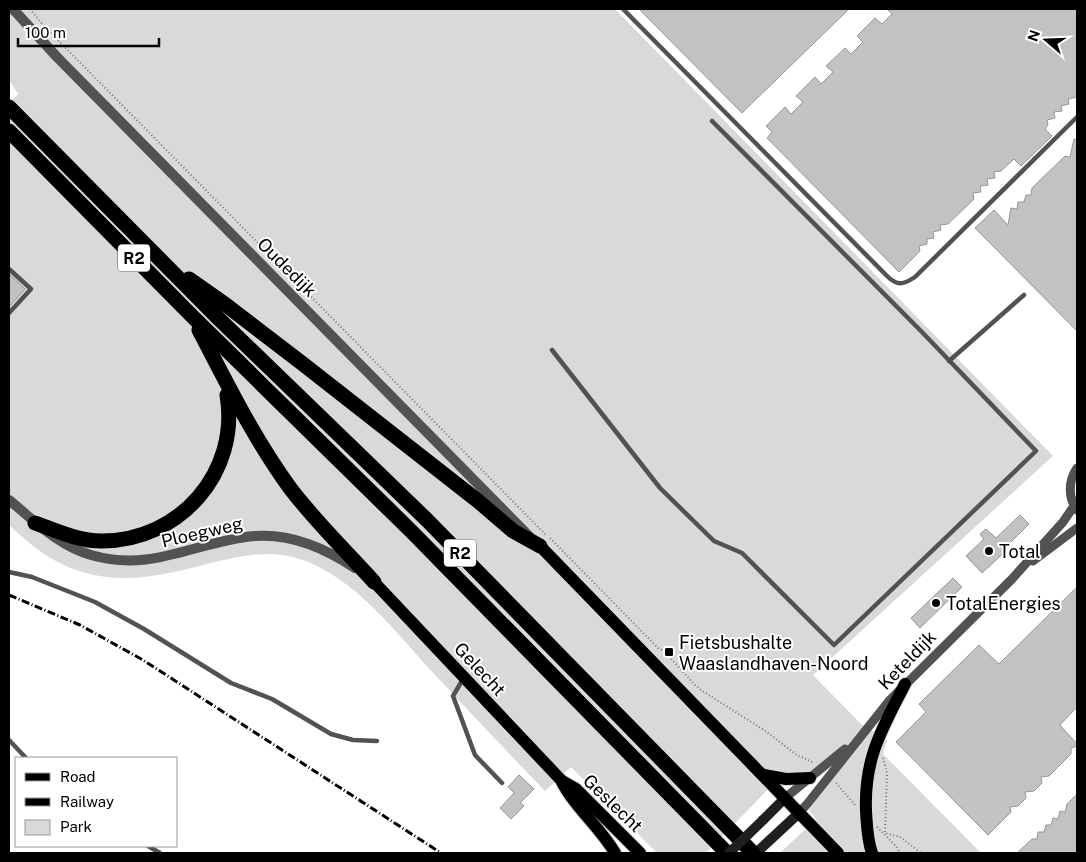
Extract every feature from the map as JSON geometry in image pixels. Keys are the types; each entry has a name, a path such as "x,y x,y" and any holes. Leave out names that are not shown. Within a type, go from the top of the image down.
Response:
{"highway":[{"name":"R2","path":"9,107 217,318 427,520 755,853"},
{"name":"R2","path":"9,131 193,317 412,532 728,853"},
{"name":"R2","path":"160,260 226,305 478,501 513,531 540,546"},
{"name":"R2","path":"193,317 226,384 261,444 291,489 374,582"},
{"name":"R2","path":"35,523 76,537 101,541 128,538 144,533 180,515 195,502 208,486 221,462 228,436 230,413 226,384"}],"main road":[{"path":"540,546 764,775 798,814 838,853"},
{"name":"Gelecht","path":"374,582 561,780"},
{"path":"872,853 867,832 866,810 866,784 869,765 884,725 905,684"},
{"path":"764,775 786,779 810,778"},
{"path":"561,780 569,796 597,828 614,853"},
{"name":"Geslecht","path":"561,780 576,788 640,853"},
{"path":"728,853 784,798"},
{"path":"755,853 798,814"}],"street":[{"name":"Oudedijk","path":"14,9 56,56 540,546"},
{"name":"Keteldijk","path":"798,814 870,724 905,684 1012,579 1076,508 1070,494 1071,482 1077,468"},
{"path":"9,500 35,523"},
{"name":"Ploegweg","path":"35,523 59,542 77,550 102,558 126,561 169,557 232,540 255,536 292,539 322,548 374,582"},
{"name":"Keteldijk","path":"1012,579 1077,528"},
{"name":"Keteldijk","path":"784,798 841,753 870,724"}],"lane":[{"path":"623,9 893,282 899,284 915,277 1077,117"},
{"path":"552,350 660,488 714,542 742,553 834,645 1036,451 712,122"},
{"path":"9,269 31,289 9,313"},
{"path":"949,361 1024,295"},
{"path":"9,572 32,577 95,602 144,628 231,683 272,699 331,734 353,740 377,741"},
{"path":"464,678 453,696 475,755 502,783"},
{"path":"9,740 25,757"}],"path":[{"path":"30,9 44,26 651,641 664,651 696,686 764,730 797,755 814,763"},
{"path":"883,756 886,773 885,833"},
{"path":"836,783 858,808"},
{"path":"878,827 900,853"},
{"path":"885,833 900,837 921,853"}],"green space":[{"path":"9,9 615,9 1053,456 813,675 861,724 887,740 883,754 981,853 780,853 816,819 809,810 838,772 825,761 807,773 785,772 706,853 657,853 571,767 545,791 374,608 339,579 320,567 288,556 265,554 231,558 146,577 106,577 86,573 47,556 9,525 9,103 18,94 9,80"}],"building":[{"path":"639,9 849,9 742,113"},
{"path":"887,9 1077,9 1077,97 1068,99 1069,104 1061,106 1062,111 1054,112 1055,118 1047,120 1048,125 1045,129 1052,136 1021,166 1014,159 1001,171 994,172 995,178 987,179 988,185 980,186 981,192 973,193 974,199 948,224 940,225 941,230 933,232 934,238 927,239 927,244 919,246 920,251 899,272 767,138 772,132 766,126 785,107 791,114 803,102 796,96 815,77 821,84 833,72 826,66 845,48 851,54 863,42 857,36 875,18 882,24 892,14"},
{"path":"1074,139 1077,140 1077,331 975,228 994,210 1008,225 1011,208 1017,209 1018,202 1024,202 1026,195 1031,195 1032,188 1065,156 1070,157"},
{"path":"9,274 25,289 9,307"},
{"name":"Total","path":"1020,515 1029,524 1005,548 1007,550 982,573 966,556 984,539 980,534 986,529 996,538"},
{"name":"TotalEnergies","path":"953,578 962,587 920,628 911,618"},
{"path":"1077,587 1077,707 1060,725 1077,746 1071,748 1071,754 1049,776 1041,777 1042,783 1034,791 1025,792 1026,798 1018,806 1010,807 1011,812 988,835 896,742 926,712 919,704 979,645 999,664"},
{"path":"519,775 534,789 520,803 524,806 511,819 500,808 514,793 508,787"},
{"path":"1077,794 1077,853 1017,853 1032,839 1037,839 1038,832 1044,832 1046,825 1051,825 1053,818 1058,819 1060,811 1065,812 1067,804"}],"railway":[{"path":"9,595 80,625 143,660 441,853"}],"place":[{"name":"Total","path":"989,551"},
{"name":"TotalEnergies","path":"936,603"},
{"name":"Fietsbushalte Waaslandhaven-Noord","path":"669,652"}]}
